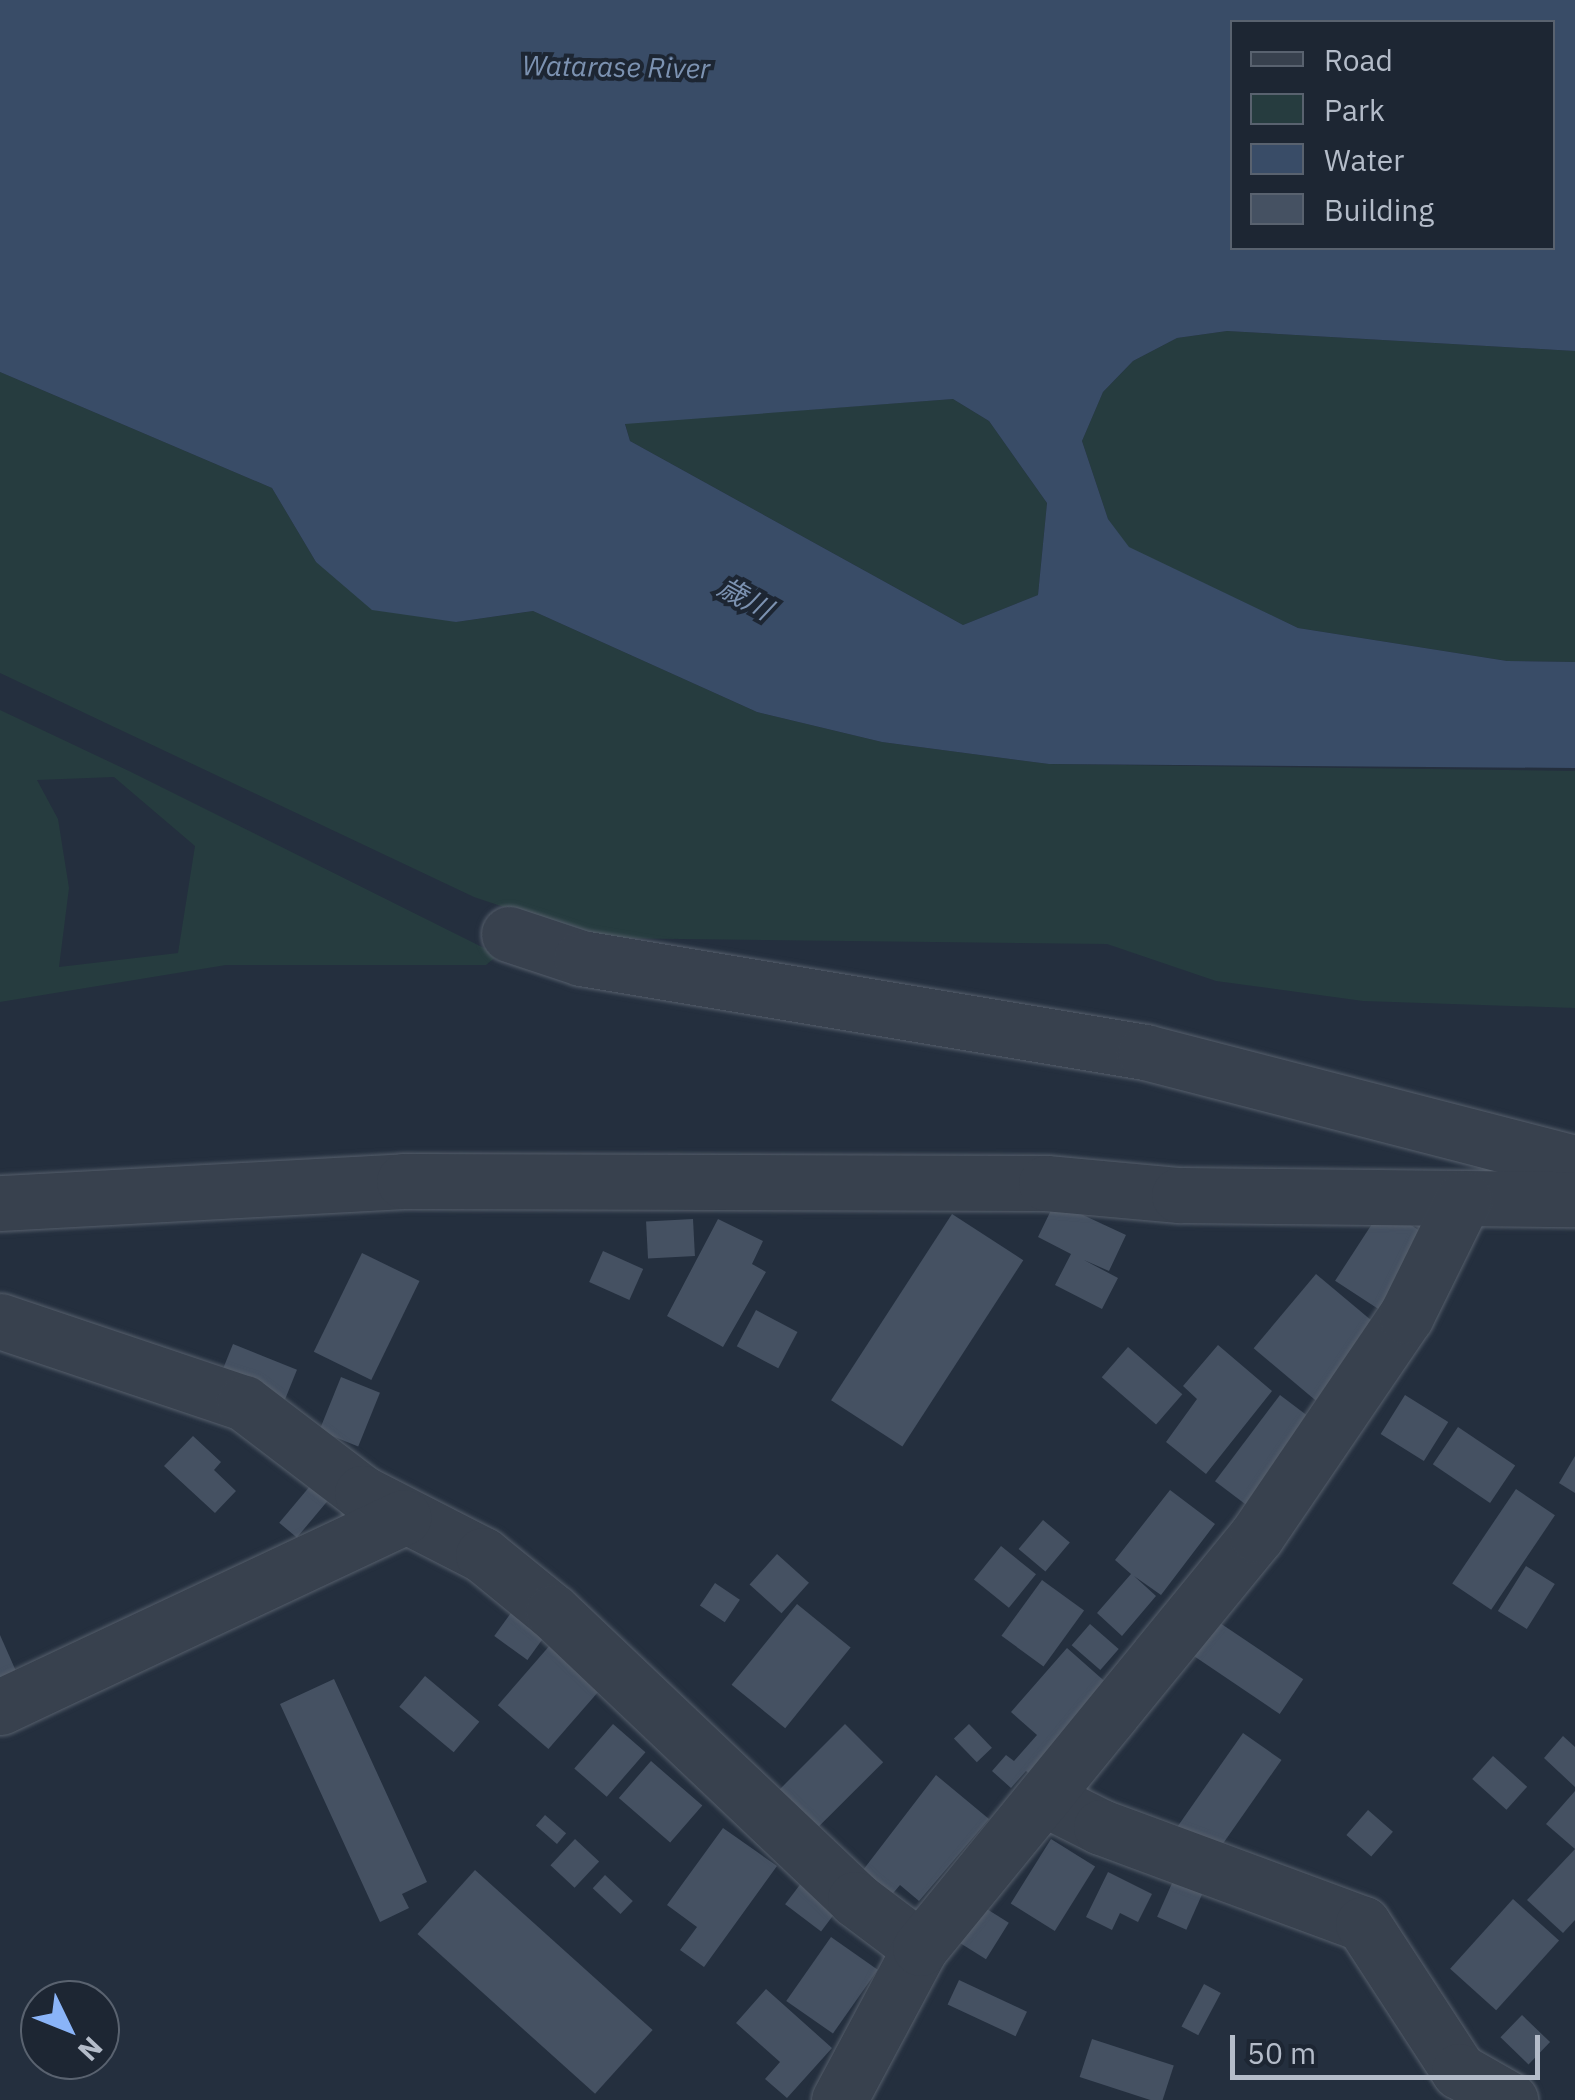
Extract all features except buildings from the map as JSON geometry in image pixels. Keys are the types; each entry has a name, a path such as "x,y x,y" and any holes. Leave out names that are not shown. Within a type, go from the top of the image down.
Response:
{"street":[{"path":"508,934 581,958 1145,1052 1575,1163"},
{"path":"0,1203 404,1181 1046,1183 1178,1196 1575,1199"},
{"path":"839,2100 920,1948 1047,1800 1256,1535 1406,1316 1464,1198"},
{"path":"0,1321 244,1403 404,1516 484,1555 553,1612 855,1899 920,1948"},
{"path":"0,1706 404,1516"},
{"path":"1047,1800 1101,1827 1363,1924 1459,2071 1510,2100"}],"green space":[{"path":"1227,331 1575,351 1575,662 1507,661 1298,628 1129,548 1108,519 1082,441 1103,392 1133,361 1177,338"},
{"path":"0,372 272,488 316,562 456,622 533,611 757,712 882,742 1049,764 1575,771 1575,1008 1363,1001 1216,981 1107,944 597,938 474,897 0,673"},
{"path":"953,399 989,421 1047,503 1038,595 963,625 630,441 625,423"},
{"path":"0,710 498,955 486,965 226,965 0,1002","holes":["114,777 195,846 178,953 59,967 69,888 58,819 37,780"]}],"water":[{"path":"0,0 1575,0 1575,351 1227,331 1177,338 1133,361 1103,392 1082,441 1108,519 1129,547 1298,628 1507,661 1575,662 1575,768 1049,764 882,742 757,712 533,611 456,622 372,610 316,562 272,488 0,372","holes":["953,399 989,421 1047,503 1038,595 963,625 630,441 625,424"]}],"water label":[{"name":"Watarase River","path":"616,67"},
{"name":"歳川","path":"745,598"}]}
